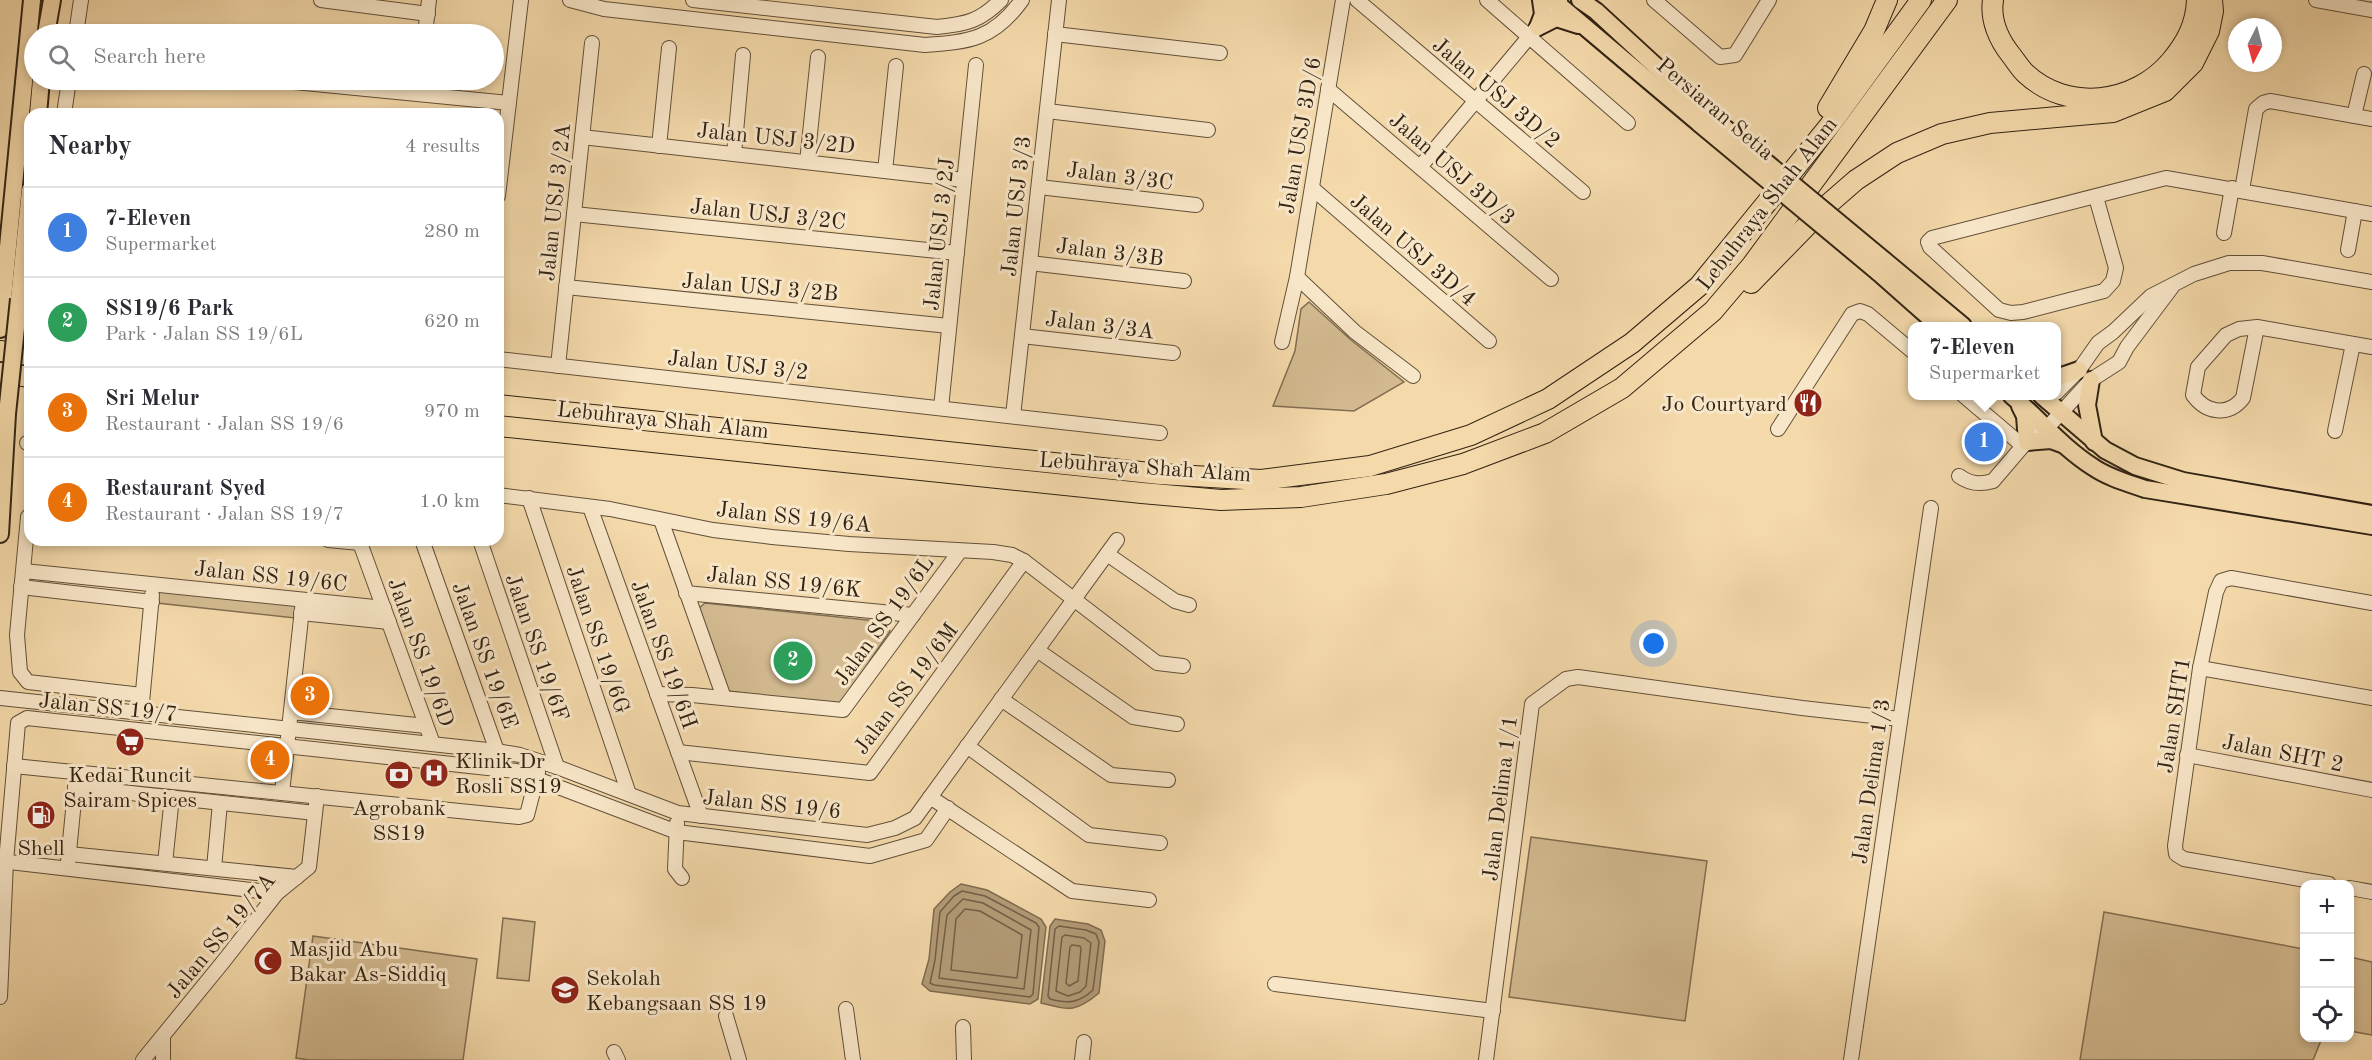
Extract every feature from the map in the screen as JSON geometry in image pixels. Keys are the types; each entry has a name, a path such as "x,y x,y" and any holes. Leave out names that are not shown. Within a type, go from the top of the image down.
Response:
{"highway":[{"path":"1791,173 1874,31 1887,0"},
{"name":"Lebuhraya Shah Alam","path":"504,406 1160,474 1261,480 1370,466 1472,435 1548,399 1632,343 1699,286 1830,124 1921,0"},
{"name":"Lebuhraya Shah Alam","path":"504,427 1142,494 1221,500 1301,497 1386,484 1463,464 1545,433 1622,388 1713,311 1752,265 1947,0"},
{"path":"1993,0 1999,39 2025,73 2050,90 2084,99 2122,95 2159,76 2186,44 2196,12 2197,0"},
{"path":"1713,311 1753,282 1825,207 1856,180 1897,153 1942,134 1990,123 2114,112 2165,91 2193,63 2209,30 2213,11 2212,0"},
{"path":"0,351 24,354"},
{"path":"0,373 24,375"}],"main road":[{"path":"30,24 32,0"},
{"path":"48,24 52,0"},
{"path":"1534,32 1543,14 1540,0"},
{"name":"Persiaran Setia","path":"1580,0 1596,11 1704,119"},
{"name":"Persiaran Setia","path":"1557,1 1585,27 1704,119 1881,267"},
{"path":"1534,32 1556,18 1585,27"},
{"path":"24,108 26,90"},
{"path":"39,108 40,90"},
{"path":"0,534 11,296 24,113"},
{"path":"0,328 11,296 24,223"},
{"path":"1881,267 1934,322"},
{"path":"1881,267 1956,322"},
{"path":"2061,377 2085,375 2087,405 2094,442"},
{"path":"2016,400 2033,434"},
{"path":"2016,400 2033,434 2068,446 2093,468 2145,489 2372,526"},
{"path":"2052,400 2094,442 2134,466 2183,481 2372,514"}],"street":[{"path":"77,24 81,0"},
{"path":"321,0 429,7 426,24"},
{"path":"504,143 521,0"},
{"path":"570,0 604,9 925,45 964,42 994,30 1022,0"},
{"path":"693,0 937,27 968,24 987,14 1001,0"},
{"path":"825,15 827,0"},
{"name":"Jalan USJ 3/3","path":"1013,416 1059,0"},
{"name":"Jalan USJ 3D/6","path":"1282,342 1297,277 1343,0"},
{"name":"Jalan USJ 3D/2","path":"1357,0 1582,192"},
{"path":"1487,0 1534,32 1628,123"},
{"path":"1658,1 1720,57 1735,55 1769,0"},
{"path":"2316,0 2372,10"},
{"path":"1420,167 1534,32 1557,1"},
{"path":"1055,34 1220,53"},
{"name":"Jalan USJ 3/2A","path":"558,366 592,43"},
{"path":"659,146 669,48"},
{"path":"734,154 743,56"},
{"path":"807,162 818,57"},
{"name":"Jalan USJ 3/2J","path":"941,408 976,65"},
{"path":"885,171 896,66"},
{"path":"2354,116 2364,74"},
{"name":"Jalan USJ 3D/3","path":"1329,89 1551,279"},
{"path":"65,108 68,90"},
{"path":"377,90 509,103"},
{"path":"418,94 419,90"},
{"path":"2224,232 2256,109 2263,103 2270,101 2372,119"},
{"path":"1047,111 1208,130"},
{"name":"Jalan USJ 3/2D","path":"582,137 964,180"},
{"path":"2096,197 2116,268 2113,281 2104,291 2011,313 1999,309 1930,247 1928,242 1932,238 2166,178 2372,214"},
{"name":"Jalan 3/3C","path":"1038,187 1196,206"},
{"name":"Jalan USJ 3D/4","path":"1312,188 1489,341"},
{"path":"2348,250 2355,211"},
{"name":"Jalan USJ 3/2C","path":"574,214 957,253"},
{"name":"Jalan 3/3B","path":"1030,262 1184,281"},
{"path":"2061,393 2085,375 2098,343 2151,296 2194,274 2229,263 2262,264 2372,282"},
{"path":"1297,277 1355,332 1413,376"},
{"path":"2061,393 2085,375 2119,362 2127,347 2175,283"},
{"name":"Jalan USJ 3/2B","path":"566,287 949,326"},
{"path":"1778,429 1852,314 1860,310 1868,314 1908,348"},
{"path":"2257,327 2243,398 2236,406 2226,411 2213,410 2200,404 2193,395 2198,367 2226,335 2239,329 2257,327 2372,347"},
{"name":"Jalan 3/3A","path":"1022,336 1173,353"},
{"path":"2335,431 2353,344"},
{"name":"Jalan USJ 3/2","path":"504,360 1013,416"},
{"path":"1971,400 2033,434"},
{"path":"1959,476 1968,482 1984,484 1993,481 2033,434 2052,400"},
{"path":"1013,416 1160,433"},
{"name":"Jalan SS 19/6A","path":"504,496 590,507 772,537 1012,555 1024,561 1157,663 1183,666"},
{"name":"Jalan SS 19/6G","path":"529,498 629,794"},
{"name":"Jalan SS 19/6H","path":"590,507 701,816"},
{"name":"Jalan Delima 1/3","path":"1851,1060 1931,508"},
{"path":"661,520 724,698"},
{"name":"Jalan SS 19/6","path":"0,698 498,751 557,766 678,813 867,835 895,828 915,818 1117,540"},
{"path":"26,546 17,635 20,672 28,682 142,695"},
{"name":"Jalan SS 19/6D","path":"361,546 433,744"},
{"name":"Jalan SS 19/6E","path":"424,546 498,751"},
{"name":"Jalan SS 19/6F","path":"482,546 557,766"},
{"name":"Jalan SS 19/6L","path":"657,694 843,710 960,551"},
{"path":"1107,554 1175,601 1189,605"},
{"name":"Jalan SS 19/6M","path":"678,752 870,773 1024,561"},
{"name":"Jalan SS 19/6C","path":"24,571 153,584 302,606 384,608"},
{"name":"Jalan SHT1","path":"2301,880 2184,859 2176,854 2175,846 2200,668 2216,592 2221,581 2231,578 2372,603"},
{"path":"141,713 153,584"},
{"path":"21,587 152,602"},
{"name":"Jalan SS 19/6K","path":"687,593 913,615"},
{"path":"282,793 302,606 389,622"},
{"path":"1037,650 1133,717 1177,724"},
{"path":"2200,668 2372,698"},
{"name":"Jalan Delima 1/1","path":"1486,1060 1532,704 1566,679 1578,677 1900,719"},
{"path":"1001,699 1111,775 1168,780"},
{"path":"291,712 426,726"},
{"name":"Jalan SS 19/7","path":"14,766 18,723 27,718 516,771 677,832 870,856 926,840 948,808"},
{"path":"967,746 1089,835 1160,843"},
{"name":"Jalan SHT 2","path":"2187,755 2372,790"},
{"path":"0,997 3,862 14,766 519,817 527,815 541,761"},
{"path":"68,869 76,772"},
{"path":"75,787 315,813"},
{"name":"Jalan SS 19/7A","path":"142,1060 163,1037 277,893 309,867 317,796"},
{"path":"165,863 172,797"},
{"path":"930,797 1072,891 1149,900"},
{"path":"214,868 220,803"},
{"path":"678,813 675,869 682,878"},
{"path":"69,854 297,877"},
{"path":"3,862 277,893"},
{"path":"2354,889 2372,892"},
{"path":"1275,984 1493,1011"},
{"path":"846,1009 853,1060"},
{"path":"726,1016 739,1060"},
{"path":"963,1027 964,1060"},
{"path":"163,1037 164,1060"},
{"path":"1082,1060 1084,1042"}],"shaded area":[{"path":"1309,302 1351,340 1404,382 1354,411 1273,406 1295,351 1301,309"},
{"path":"159,589 296,604 295,618 157,603"},
{"path":"705,603 886,622 890,631 840,705 728,691 698,609"},
{"path":"1531,837 1707,861 1685,1021 1509,997"},
{"path":"2104,912 2300,948 2300,1042 2320,1042 2313,1060 2080,1060"},
{"path":"503,918 535,922 529,981 497,978"},
{"path":"313,936 477,959 463,1060 309,1060 296,1058"},
{"path":"2354,958 2372,962 2372,1035 2354,1032"}],"water":[{"path":"961,884 987,890 1041,919 1046,927 1038,999 1030,1004 930,991 922,984 929,959 934,909"},
{"path":"1055,919 1088,924 1101,930 1105,941 1099,993 1077,1007 1065,1008 1041,1003 1050,926"}],"place":[{"name":"Jo Courtyard","path":"1808,403"},
{"name":"7-Eleven","path":"1984,442"},
{"name":"SS19/6 Park","path":"793,661"},
{"name":"Sri Melur","path":"310,696"},
{"name":"Kedai Runcit Sairam Spices","path":"130,742"},
{"name":"Restaurant Syed","path":"270,760"},
{"name":"Klinik Dr Rosli SS19","path":"434,773"},
{"name":"Agrobank SS19","path":"399,775"},
{"name":"Shell","path":"41,815"},
{"name":"Masjid Abu Bakar As-Siddiq","path":"268,961"},
{"name":"Sekolah Kebangsaan SS 19","path":"565,990"}]}
